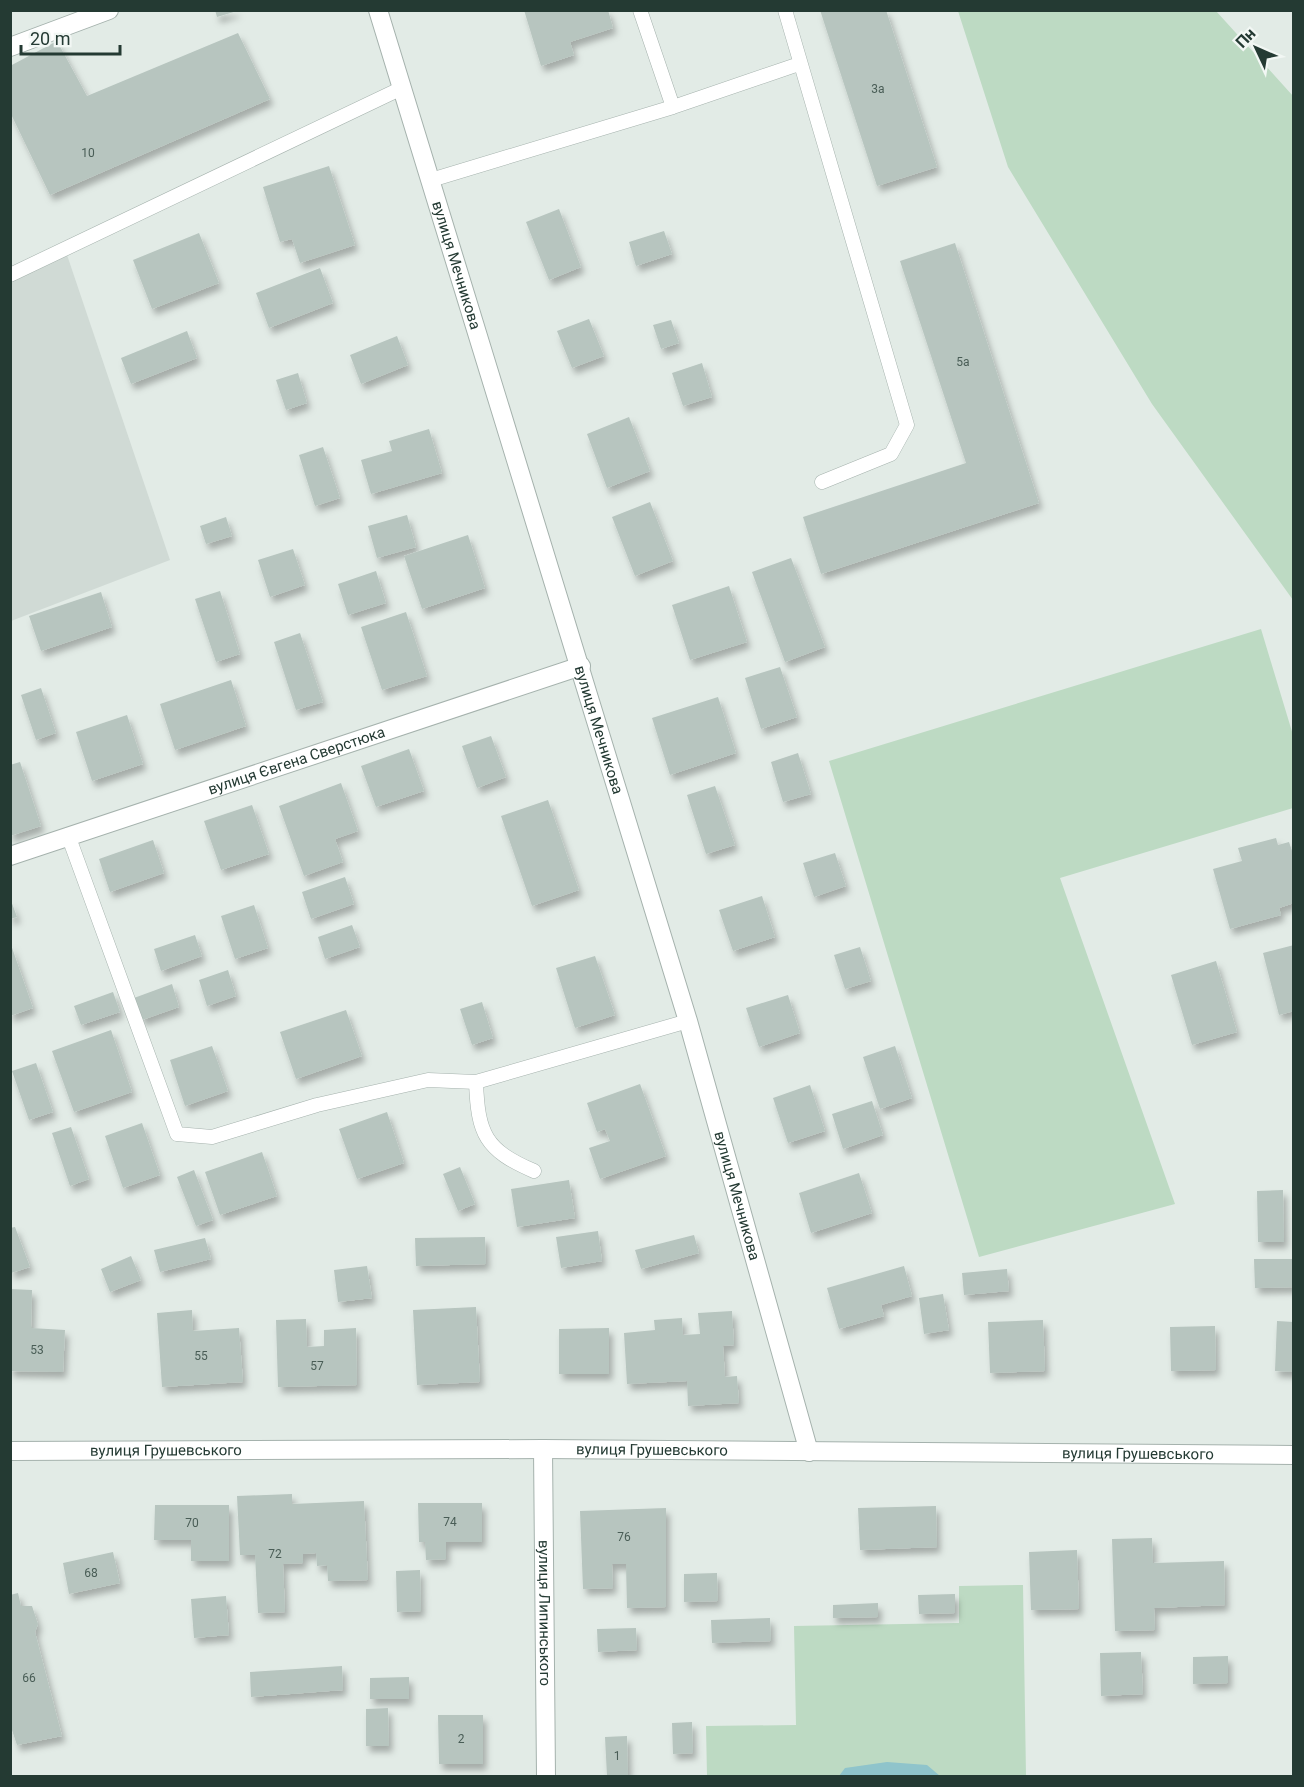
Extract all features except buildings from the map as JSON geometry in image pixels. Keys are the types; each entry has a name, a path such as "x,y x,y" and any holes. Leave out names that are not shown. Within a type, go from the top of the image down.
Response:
{"street":[{"path":"10,46 109,10"},
{"name":"вулиця Мечникова","path":"378,10 688,1021 809,1452"},
{"name":"вулиця Євгена Сверстюка","path":"10,855 581,666"},
{"name":"вулиця Грушевського","path":"10,1451 543,1449 1293,1455"},
{"name":"вулиця Липинського","path":"543,1449 546,1776"}],"lane":[{"path":"640,10 674,107"},
{"path":"785,10 907,425 891,454 822,482"},
{"path":"431,180 674,107 800,64"},
{"path":"10,275 402,88"},
{"path":"68,835 177,1134 212,1137 317,1105 428,1080 476,1082 688,1021"},
{"path":"476,1082 477,1106 484,1135 509,1160 534,1171"}],"shaded area":[{"path":"65,249 170,560 11,621 11,275"}],"green space":[{"path":"958,11 1216,11 1293,96 1293,600 1152,404 1008,167"},
{"path":"1261,629 1293,735 1293,808 1060,878 1175,1204 979,1257 829,761"},
{"path":"1023,1585 1026,1776 707,1776 706,1726 796,1725 794,1626 959,1623 959,1586"}],"water":[{"path":"887,1762 927,1765 940,1776 839,1776 845,1768"}]}
